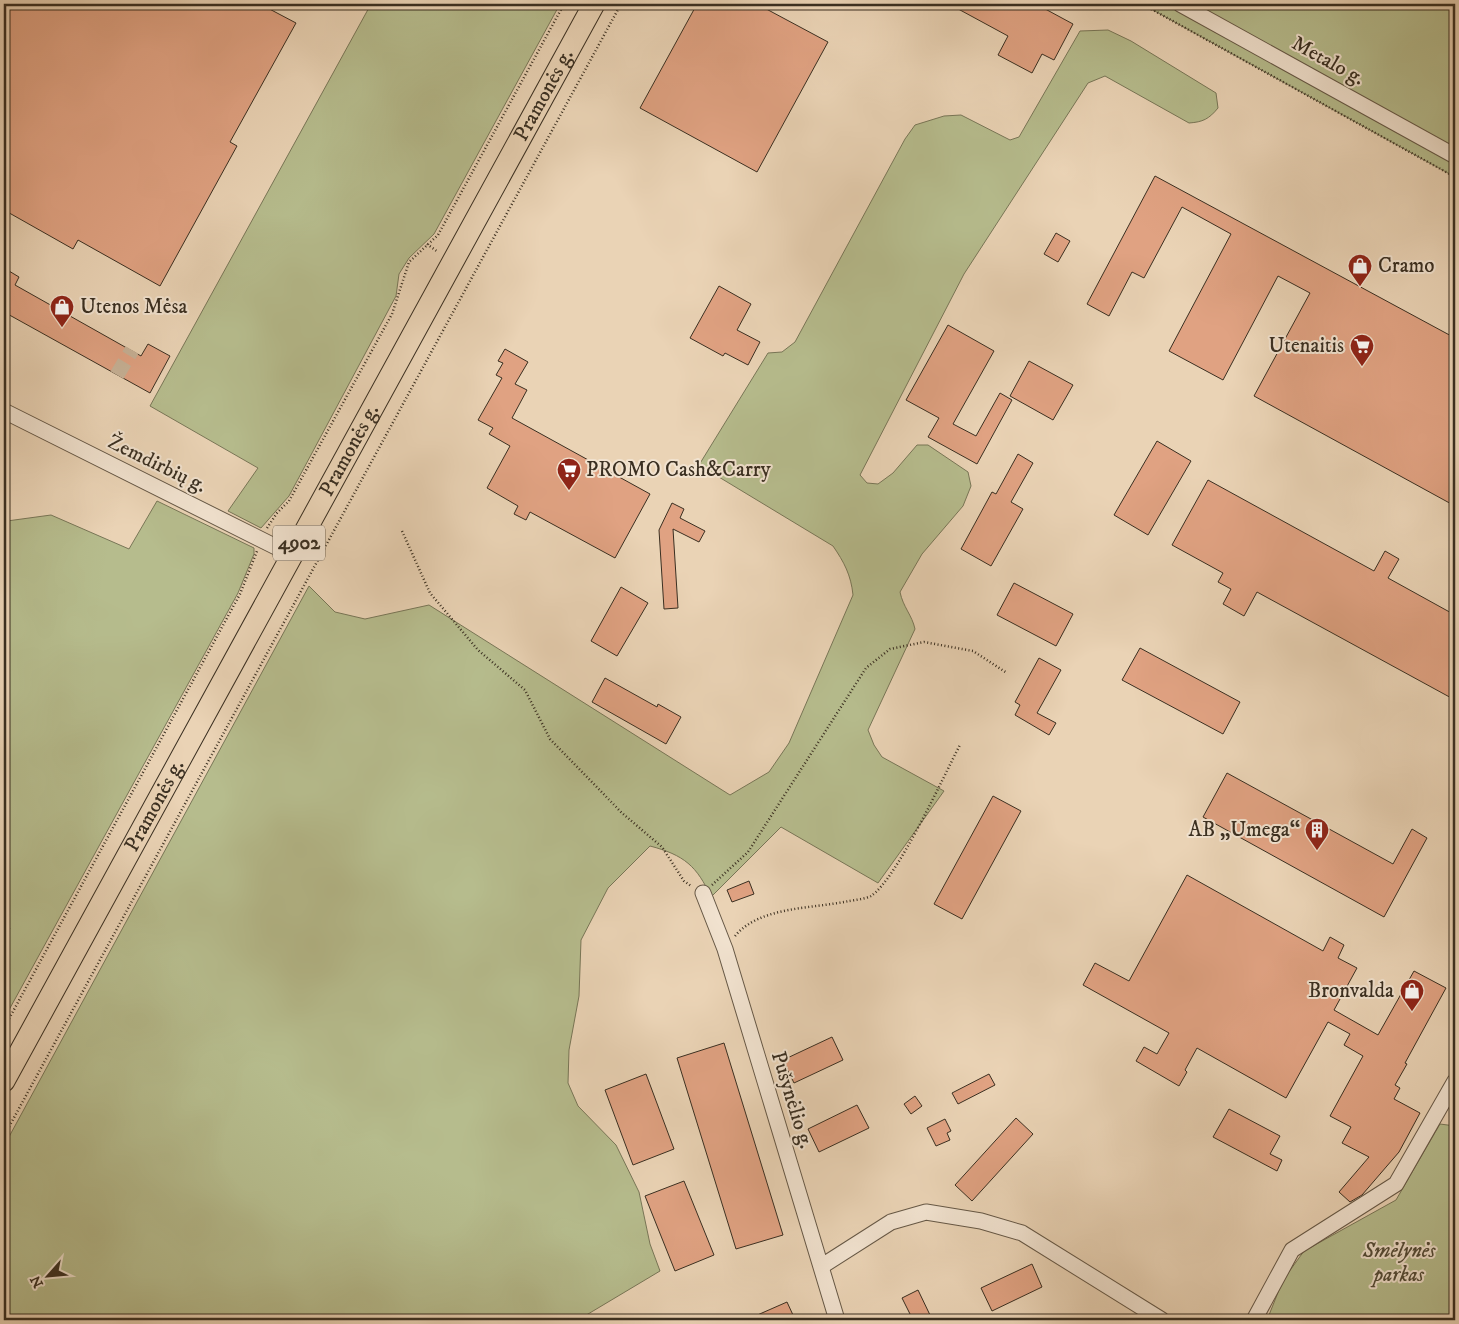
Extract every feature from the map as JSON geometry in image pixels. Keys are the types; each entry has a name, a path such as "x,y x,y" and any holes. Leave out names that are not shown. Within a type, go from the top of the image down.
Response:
{"highway":[{"name":"Pramonės g.","path":"4,1081 594,4"}],"street":[{"name":"Metalo g.","path":"1180,4 1455,156"},
{"name":"Žemdirbių g.","path":"4,411 292,555"},
{"name":"Pušynėlio g.","path":"703,893 724,949 837,1320"},
{"path":"1254,1320 1292,1250 1396,1184 1455,1081"},
{"path":"822,1266 863,1238 900,1220 926,1212 981,1221 1022,1233 1162,1320"}],"path":[{"path":"4,1028 240,594 270,522 289,501 392,314 409,262 438,235 564,4"},
{"path":"4,1136 621,4"},
{"path":"1142,4 1455,177"},
{"path":"402,531 430,593 478,650 525,690 550,739 622,813 662,847 684,881 703,893 748,852 866,668 890,648 924,642 973,651 1007,673"},
{"path":"724,949 742,928 765,915 870,896 890,876 960,745"}],"green space":[{"path":"371,4 560,4 434,234 409,258 399,274 396,296 289,496 261,528 228,511 258,468 150,406"},
{"path":"1142,4 1455,4 1455,177"},
{"path":"1108,30 1131,41 1216,93 1218,108 1205,119 1189,123 1105,76 1088,83 964,274 860,475 867,483 878,484 893,473 917,445 928,445 968,472 971,486 963,506 922,554 900,592 915,629 868,730 874,745 882,757 944,791 878,883 781,827 711,897 700,877 688,863 672,853 650,846 608,888 581,940 579,996 569,1050 568,1083 578,1106 616,1145 639,1192 650,1244 660,1271 578,1320 4,1320 4,1146 309,586 335,612 365,619 429,605 730,795 769,772 789,743 853,595 851,581 844,563 833,546 699,465 768,353 782,352 795,342 905,139 915,125 944,116 961,115 1010,140 1019,137 1080,31"},
{"path":"157,501 254,548 254,554 238,593 4,1019 4,940 10,928 4,925 4,519 7,521 51,515 129,549"},
{"name":"Smėlynės parkas","path":"1440,1124 1455,1126 1455,1320 1267,1320 1283,1280 1304,1251 1396,1200"}],"building":[{"path":"4,4 260,4 296,23 230,142 237,146 160,286 78,240 73,249 4,210"},
{"path":"697,4 757,4 828,42 757,172 640,108"},
{"path":"949,4 1036,4 1073,24 1054,60 1042,54 1032,73 998,55 1008,36"},
{"name":"Utenaitis","path":"1155,176 1455,338 1455,506 1254,396 1310,293 1278,276 1223,380 1169,351 1231,234 1182,207 1144,278 1132,272 1109,316 1087,304"},
{"path":"1056,233 1070,241 1058,262 1044,254"},
{"name":"Utenos Mėsa","path":"4,268 19,277 15,285 141,356 148,344 170,356 150,393 4,312"},
{"path":"719,286 751,304 737,330 760,342 748,365 725,353 723,356 690,338"},
{"path":"948,325 994,351 953,424 976,436 1000,393 1012,400 977,464 928,437 939,418 906,400"},
{"name":"PROMO Cash&Carry","path":"505,349 528,362 515,384 527,390 512,418 650,494 615,558 530,512 526,520 514,514 518,506 487,488 510,446 489,434 493,428 478,420 502,378 496,375 503,363 498,361"},
{"path":"1029,361 1073,385 1053,420 1010,396"},
{"path":"1157,441 1191,461 1148,535 1114,515"},
{"path":"1018,454 1033,463 1011,502 1023,509 991,566 961,549 992,492 996,494"},
{"path":"1208,480 1374,571 1385,551 1399,559 1388,578 1455,615 1455,700 1257,592 1244,616 1223,604 1231,589 1218,582 1223,573 1172,545"},
{"path":"672,503 684,509 680,518 705,531 699,542 673,529 678,608 664,609 659,530"},
{"path":"1014,583 1073,614 1056,646 997,615"},
{"path":"621,587 648,603 617,656 591,641"},
{"path":"1140,648 1240,702 1223,734 1122,680"},
{"path":"1039,658 1061,670 1037,713 1056,723 1049,735 1015,715 1020,705 1015,702"},
{"path":"605,678 657,707 658,704 681,717 666,744 592,702"},
{"name":"AB „Umega“","path":"1227,773 1393,864 1412,829 1427,838 1384,917 1203,817"},
{"path":"993,796 1021,811 962,919 934,904"},
{"path":"1187,875 1323,951 1330,937 1344,945 1338,958 1357,968 1334,1010 1378,1035 1414,971 1446,988 1395,1085 1400,1088 1394,1099 1420,1113 1399,1152 1362,1195 1350,1202 1339,1192 1369,1157 1342,1143 1351,1127 1330,1116 1363,1056 1344,1045 1350,1034 1328,1022 1286,1098 1197,1048 1179,1086 1136,1061 1144,1047 1157,1054 1169,1033 1083,985 1095,963 1129,981"},
{"path":"749,881 754,894 732,902 727,890"},
{"path":"832,1037 843,1060 794,1083 783,1060"},
{"path":"724,1043 783,1235 736,1249 677,1058"},
{"path":"646,1074 674,1149 633,1165 605,1090"},
{"path":"989,1074 995,1085 958,1104 952,1093"},
{"path":"915,1096 922,1106 911,1114 904,1104"},
{"path":"857,1105 869,1128 819,1152 808,1129"},
{"path":"1229,1109 1280,1136 1270,1154 1282,1160 1277,1171 1213,1137"},
{"path":"1016,1118 1033,1134 972,1201 955,1185"},
{"path":"945,1119 951,1131 947,1133 950,1140 936,1146 927,1128"},
{"path":"684,1181 714,1255 675,1271 645,1196"},
{"path":"1032,1264 1042,1287 992,1311 981,1288"},
{"path":"918,1290 930,1315 913,1320 902,1298"},
{"path":"787,1302 793,1315 780,1320 746,1320"}],"tunnel":[{"path":"117,375 132,350"}],"place":[{"name":"Cramo","path":"1360,287"},
{"name":"Utenos Mėsa","path":"62,328"},
{"name":"Utenaitis","path":"1362,367"},
{"name":"PROMO Cash&Carry","path":"569,491"},
{"name":"AB „Umega“","path":"1317,851"},
{"name":"Bronvalda","path":"1412,1012"}]}
